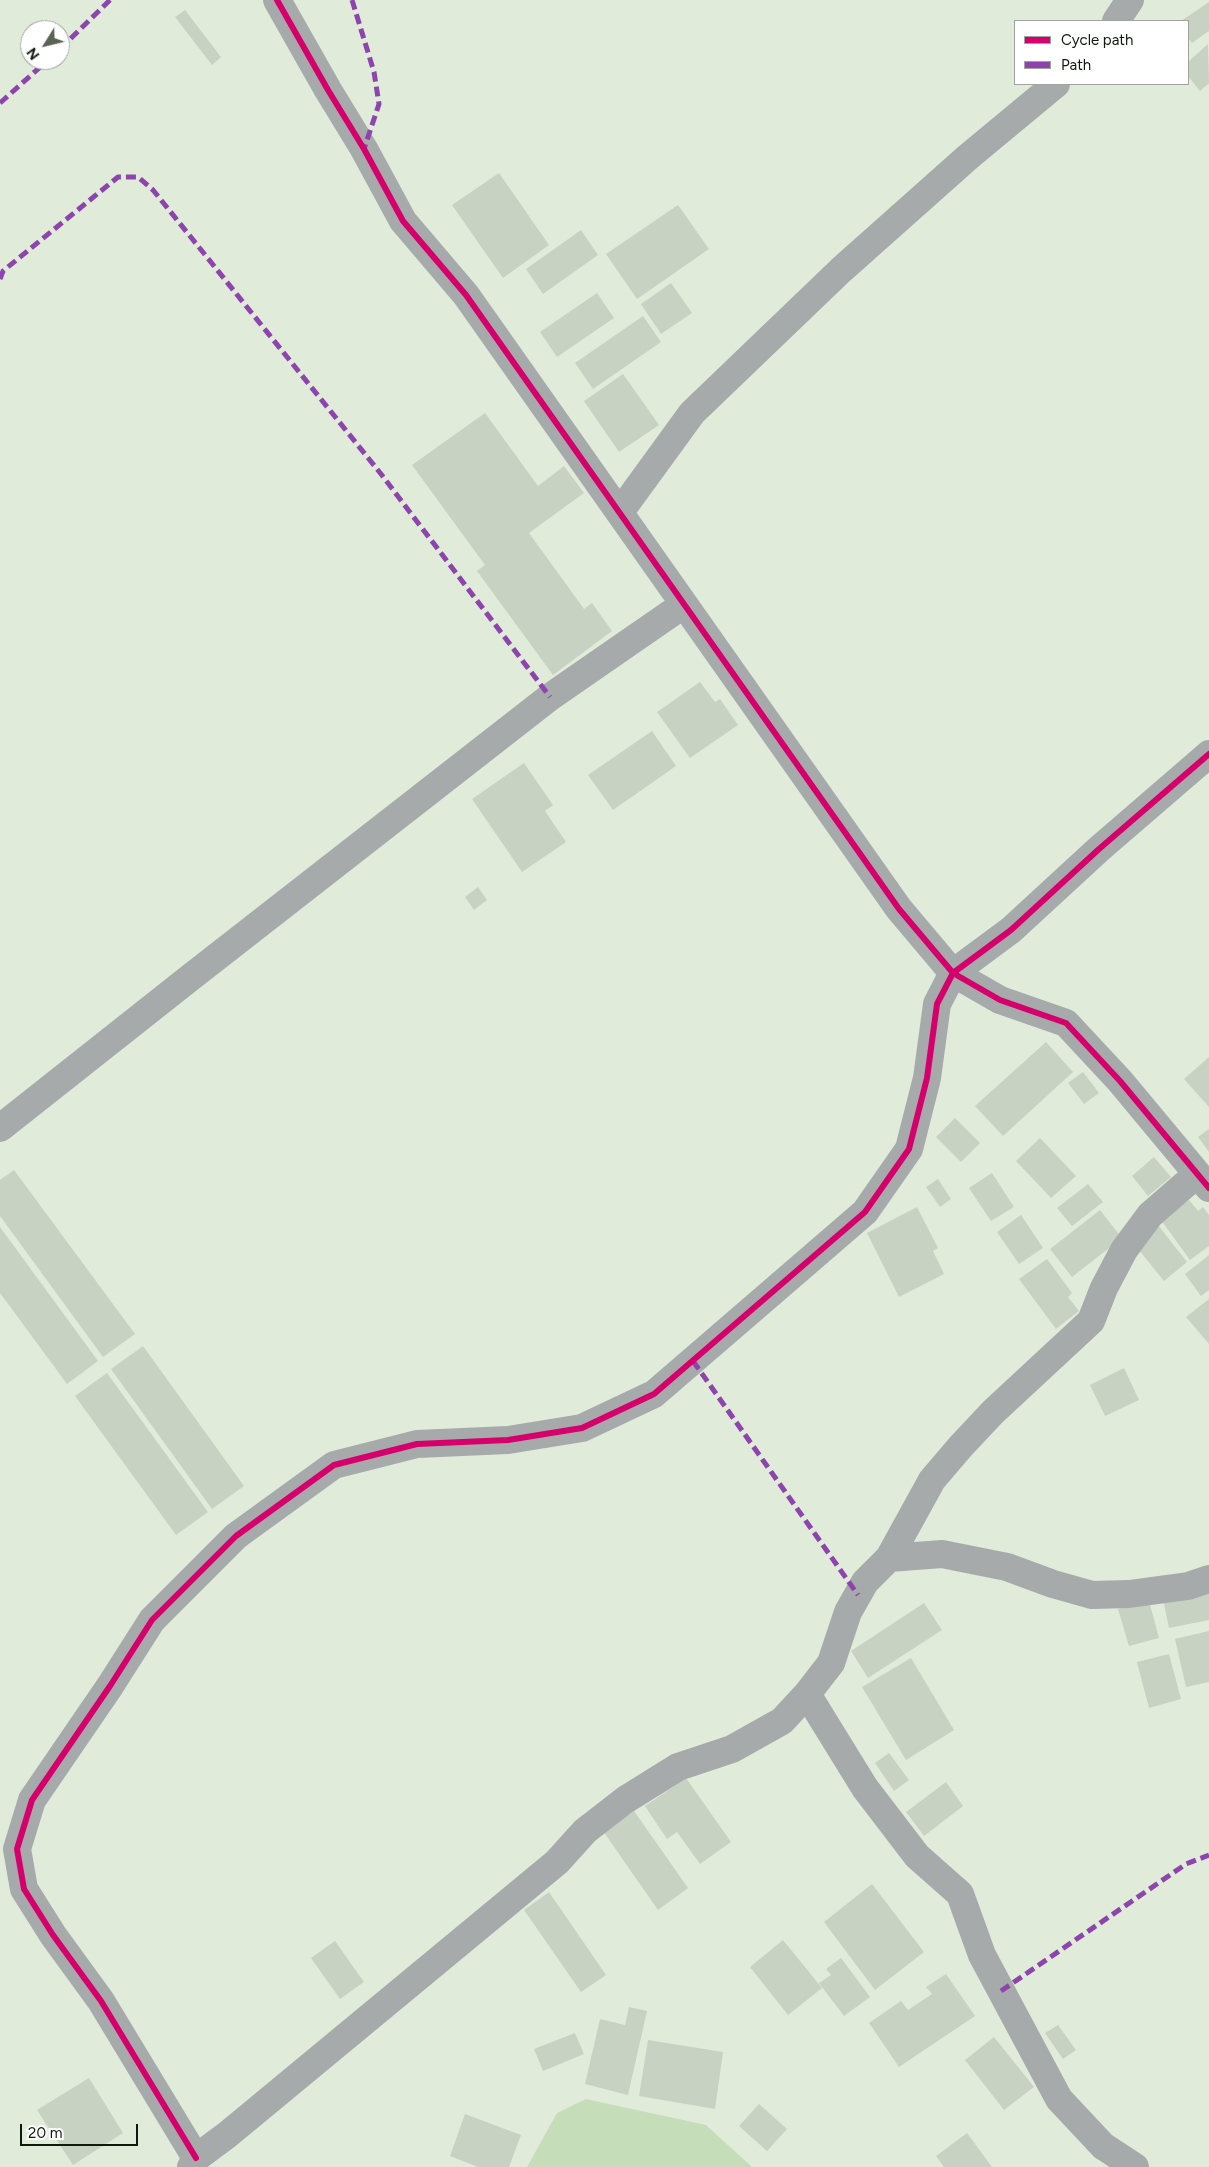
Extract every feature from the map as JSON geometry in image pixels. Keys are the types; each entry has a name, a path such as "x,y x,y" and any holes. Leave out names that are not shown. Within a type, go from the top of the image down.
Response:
{"street":[{"path":"277,0 364,149 403,221 466,295 899,909 953,973 1000,1000 1066,1023 1120,1081 1203,1181 1150,1216 1124,1250 1104,1288 1091,1320 993,1412 932,1480 889,1558 866,1582 848,1612 831,1663 807,1694 782,1721 732,1749 678,1767 625,1800 586,1831 557,1862 193,2162 101,2001 53,1935 24,1889 8,1853 32,1800 110,1686 152,1620 236,1536 334,1465 417,1444 508,1440 582,1428 654,1394 865,1212 909,1149 927,1078 937,1004 953,973 1012,930 1098,849 1209,754"},
{"path":"1117,20 1130,0"},
{"path":"620,512 692,413 841,270 968,157 1055,85"},
{"path":"0,1128 190,976 550,697 683,605"},
{"path":"889,1558 942,1554 1007,1567 1092,1595 1129,1594 1188,1586 1209,1579"},
{"path":"807,1694 866,1788 917,1856 960,1894 982,1955 1059,2099 1102,2146 1135,2167"}],"green space":[{"path":"586,2099 706,2125 752,2167 527,2167 557,2113"}],"building":[{"path":"1209,2 1209,31 1192,43 1189,39 1189,20 1182,20"},
{"path":"185,10 221,57 212,65 175,17"},
{"path":"1208,44 1209,83 1200,91 1189,77 1189,61"},
{"path":"499,173 549,245 503,278 452,205"},
{"path":"678,205 709,249 637,299 606,254"},
{"path":"581,230 598,255 543,294 526,269"},
{"path":"671,283 692,313 661,334 641,304"},
{"path":"597,293 614,318 557,357 540,332"},
{"path":"643,316 661,342 593,389 575,363"},
{"path":"623,374 659,425 619,452 584,401"},
{"path":"485,413 538,486 564,466 584,493 529,533 584,609 592,603 612,631 553,675 477,571 485,565 412,465"},
{"path":"700,682 715,702 720,699 738,725 690,758 657,712"},
{"path":"652,731 676,766 613,810 588,775"},
{"path":"524,763 553,805 545,811 566,842 522,872 472,799"},
{"path":"478,887 487,900 474,910 465,897"},
{"path":"1046,1042 1073,1072 1003,1136 975,1106"},
{"path":"1209,1057 1209,1107 1184,1079"},
{"path":"1083,1072 1099,1093 1084,1104 1068,1083"},
{"path":"955,1118 980,1143 961,1162 936,1137"},
{"path":"1209,1129 1209,1152 1198,1137"},
{"path":"1040,1138 1076,1176 1051,1198 1016,1161"},
{"path":"1154,1157 1171,1177 1148,1196 1132,1176"},
{"path":"14,1170 135,1334 103,1357 0,1216 0,1180"},
{"path":"992,1173 1014,1207 991,1221 969,1188"},
{"path":"938,1179 951,1199 940,1207 926,1187"},
{"path":"1088,1184 1103,1202 1072,1226 1057,1208"},
{"path":"1189,1200 1198,1211 1203,1207 1209,1215 1209,1246 1190,1260 1161,1220"},
{"path":"917,1207 938,1248 933,1251 944,1274 899,1297 867,1233"},
{"path":"1100,1210 1122,1238 1072,1277 1050,1249"},
{"path":"1021,1215 1043,1248 1019,1264 997,1232"},
{"path":"1158,1225 1187,1262 1164,1281 1134,1244"},
{"path":"0,1227 98,1361 67,1384 0,1293"},
{"path":"1209,1255 1209,1290 1201,1296 1185,1274"},
{"path":"1047,1259 1072,1293 1068,1297 1079,1311 1056,1329 1019,1279"},
{"path":"1209,1299 1209,1344 1186,1317"},
{"path":"143,1346 244,1486 212,1509 111,1369"},
{"path":"1124,1368 1139,1400 1105,1416 1090,1385"},
{"path":"107,1373 208,1512 176,1535 75,1396"},
{"path":"1209,1590 1209,1620 1169,1628 1163,1599"},
{"path":"1149,1601 1159,1638 1129,1646 1118,1609"},
{"path":"924,1603 942,1630 868,1678 851,1651"},
{"path":"1209,1631 1209,1682 1186,1687 1175,1639"},
{"path":"1169,1654 1181,1699 1149,1708 1137,1662"},
{"path":"911,1658 954,1730 906,1760 862,1687"},
{"path":"889,1753 909,1780 894,1791 875,1763"},
{"path":"686,1778 731,1842 700,1864 677,1832 667,1839 645,1806"},
{"path":"946,1782 963,1806 924,1836 906,1812"},
{"path":"634,1811 688,1888 658,1910 603,1831"},
{"path":"872,1884 924,1952 875,1990 824,1922"},
{"path":"549,1892 606,1975 581,1992 524,1910"},
{"path":"783,1940 822,1988 788,2015 750,1967"},
{"path":"335,1941 364,1982 340,1999 311,1958"},
{"path":"841,1958 870,1997 844,2016 819,1983 831,1975 826,1969"},
{"path":"946,1974 975,2016 899,2067 869,2023 901,2001 908,2010 932,1994 926,1987"},
{"path":"629,2007 647,2011 628,2095 585,2084 600,2019 625,2025"},
{"path":"1058,2025 1076,2050 1063,2059 1045,2033"},
{"path":"575,2033 584,2054 543,2071 534,2049"},
{"path":"994,2037 1034,2087 1004,2110 965,2060"},
{"path":"648,2040 723,2052 715,2109 639,2096"},
{"path":"89,2078 123,2133 73,2165 37,2110"},
{"path":"759,2104 787,2129 767,2151 739,2126"},
{"path":"465,2114 521,2135 509,2167 478,2167 450,2156"},
{"path":"967,2133 992,2167 944,2167 936,2156"}],"marked path":[{"path":"70,39 110,0"},
{"path":"352,0 374,72 379,104 364,149"},
{"path":"0,103 37,70"},
{"path":"0,279 3,271 118,177 138,177 153,190 381,474 550,697"},
{"path":"693,1361 858,1595"},
{"path":"1001,1991 1186,1864 1209,1855"}],"cycle path":[{"path":"277,0 364,149 403,221 466,295 899,909 953,973 1000,1000 1066,1023 1120,1081 1209,1188"},
{"path":"196,2158 101,2001 53,1935 24,1889 17,1849 32,1800 110,1686 152,1620 236,1536 334,1465 417,1444 508,1440 582,1428 654,1394 865,1212 909,1149 927,1078 937,1004 953,973 1011,930 1099,849 1209,754"}]}
